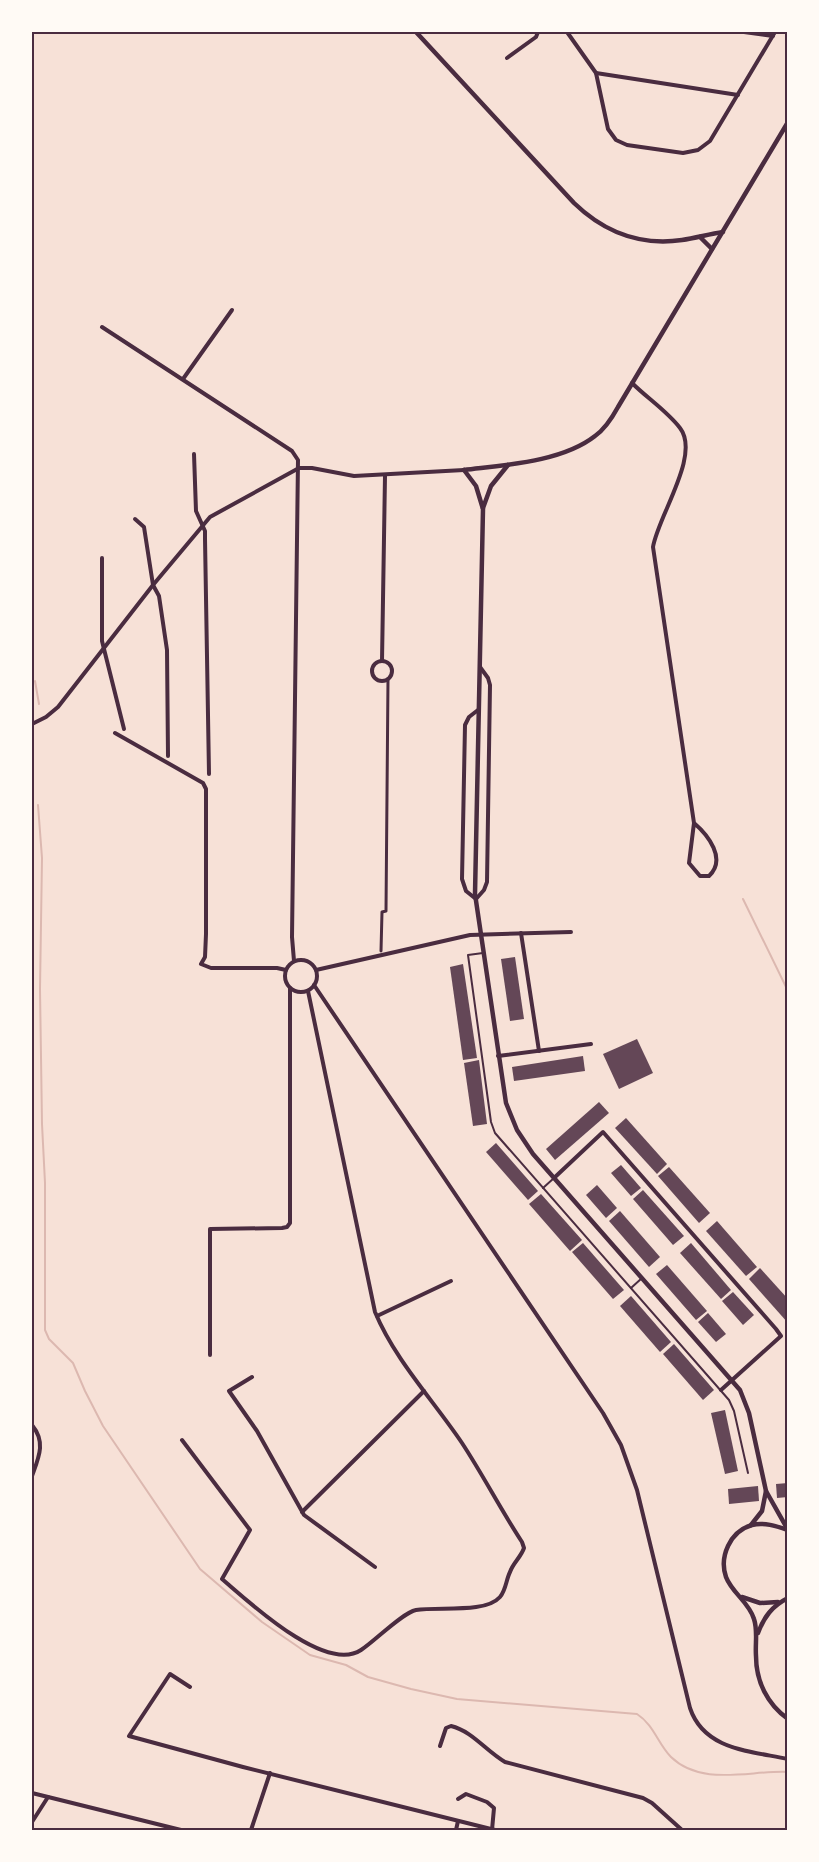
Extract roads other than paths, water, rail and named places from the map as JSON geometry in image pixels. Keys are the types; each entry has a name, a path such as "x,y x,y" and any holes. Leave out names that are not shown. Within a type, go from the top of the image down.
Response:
{"street":[{"path":"416,32 574,203 594,221 610,230 638,239 669,242 723,232"},
{"path":"507,58 536,37 538,32"},
{"path":"567,32 596,72 603,111 611,136 624,144 671,152 693,152 705,146 718,129 774,34 744,32"},
{"path":"596,72 738,95"},
{"path":"32,724 56,710 202,525 216,512 299,468 312,468 349,476 385,476 508,465 566,451 599,433 611,418 788,122"},
{"path":"699,237 712,249"},
{"path":"183,379 232,310"},
{"path":"102,327 292,452 297,458 299,468 292,937 294,961 286,970 285,979 290,988 296,992 308,991 317,978 316,970 307,961 294,961"},
{"path":"632,383 680,429 686,443 686,459 653,547 694,823 689,863 692,870 700,876 709,876 713,872 717,859 707,834 694,823"},
{"path":"194,454 196,511 205,539 209,774"},
{"path":"483,509 491,486 508,465"},
{"path":"464,470 476,486 483,509 476,899 505,1100 512,1119 528,1147 740,1390 748,1408 766,1491 788,1530"},
{"path":"382,661 385,476"},
{"path":"135,519 144,527 153,585 159,596 167,650 168,756"},
{"path":"102,558 102,641 124,729"},
{"path":"382,661 388,663 392,668 392,674 388,679 381,681 373,676 373,665 382,661"},
{"path":"476,899 484,890 487,882 489,773 490,685 480,667"},
{"path":"381,951 382,912 386,911 388,679"},
{"path":"476,899 466,891 462,879 465,724 467,719 478,710"},
{"path":"115,733 203,783 206,789 206,934 205,957 201,964 211,968 286,970"},
{"path":"316,970 480,934 572,932"},
{"path":"521,933 539,1051"},
{"path":"314,985 603,1413 621,1445 637,1490 690,1708 698,1725 708,1736 720,1743 788,1759"},
{"path":"210,1355 210,1228 282,1228 287,1227 290,1222 288,1016 290,988"},
{"path":"182,1440 250,1530 222,1579 267,1617 309,1645 340,1654 356,1654 415,1610 484,1606 493,1603 501,1596 511,1568 524,1548 477,1467 387,1338 377,1316 369,1290 308,991"},
{"path":"498,1056 591,1044"},
{"path":"554,1178 603,1132 782,1336 721,1390"},
{"path":"377,1316 451,1281"},
{"path":"252,1377 229,1391 256,1431 302,1512 375,1567"},
{"path":"302,1512 424,1391"},
{"path":"32,1425 40,1438 41,1450 32,1476"},
{"path":"751,1525 762,1511 766,1491"},
{"path":"788,1530 772,1525 751,1525 744,1528 733,1537 724,1558 727,1579 752,1614 757,1636 756,1664 761,1684 772,1706 788,1719"},
{"path":"740,1596 755,1602 779,1602"},
{"path":"757,1636 766,1616 779,1602 788,1598"},
{"path":"190,1687 170,1674 129,1736 494,1830 494,1808 487,1802 466,1794 458,1799"},
{"path":"440,1746 446,1728 451,1726 460,1728 505,1762 643,1797 682,1830"},
{"path":"251,1830 270,1773"},
{"path":"32,1793 182,1830"},
{"path":"32,1822 48,1797"},
{"path":"456,1830 458,1821"}],"lane":[{"path":"483,953 468,955 492,1127 497,1136 721,1390 733,1407 748,1473"},
{"path":"543,1188 554,1178"},
{"path":"631,1288 642,1278"}],"waterway":[{"path":"32,664 32,669"},
{"path":"35,681 39,704"},
{"path":"38,805 42,858 40,989 45,1183 45,1330 49,1339 73,1363 103,1426 200,1569 262,1622 310,1655 346,1665 368,1677 457,1699 637,1714 652,1729 671,1757 697,1772 727,1775 788,1772"},
{"path":"743,899 788,991"}]}
